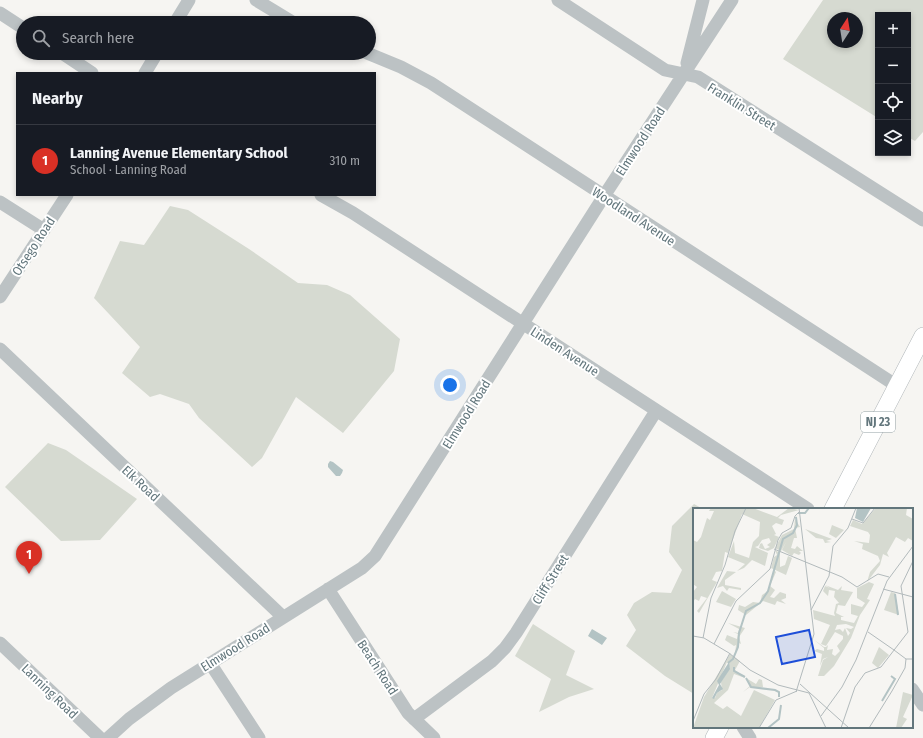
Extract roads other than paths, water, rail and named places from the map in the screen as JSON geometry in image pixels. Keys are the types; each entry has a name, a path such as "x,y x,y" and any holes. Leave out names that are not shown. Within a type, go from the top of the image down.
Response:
{"main road":[{"name":"NJ 23","path":"834,508 923,336"},
{"path":"714,738 719,728"}],"street":[{"path":"180,16 189,0"},
{"path":"256,0 282,16"},
{"name":"Franklin Street","path":"558,0 665,70 698,77 923,220"},
{"path":"684,74 703,0"},
{"name":"Elmwood Road","path":"108,738 129,719 171,688 362,568 374,556 604,196 732,0"},
{"path":"0,13 16,23"},
{"name":"Woodland Avenue","path":"376,56 401,67 431,84 897,386"},
{"path":"72,60 90,72"},
{"path":"146,72 153,60"},
{"name":"Otsego Road","path":"0,297 65,196"},
{"name":"Linden Avenue","path":"322,196 353,213 806,508"},
{"path":"0,202 44,230"},
{"name":"Elk Road","path":"0,349 283,617"},
{"name":"Cliff Street","path":"414,719 492,661 505,648 516,633 656,411"},
{"name":"Beach Road","path":"328,589 408,713 434,738"},
{"name":"Lanning Road","path":"0,643 100,738"},
{"path":"210,663 259,738"},
{"path":"913,690 923,705"},
{"path":"744,728 750,738"}],"place":[{"name":"Lanning Avenue Elementary School","path":"29,574"}]}
